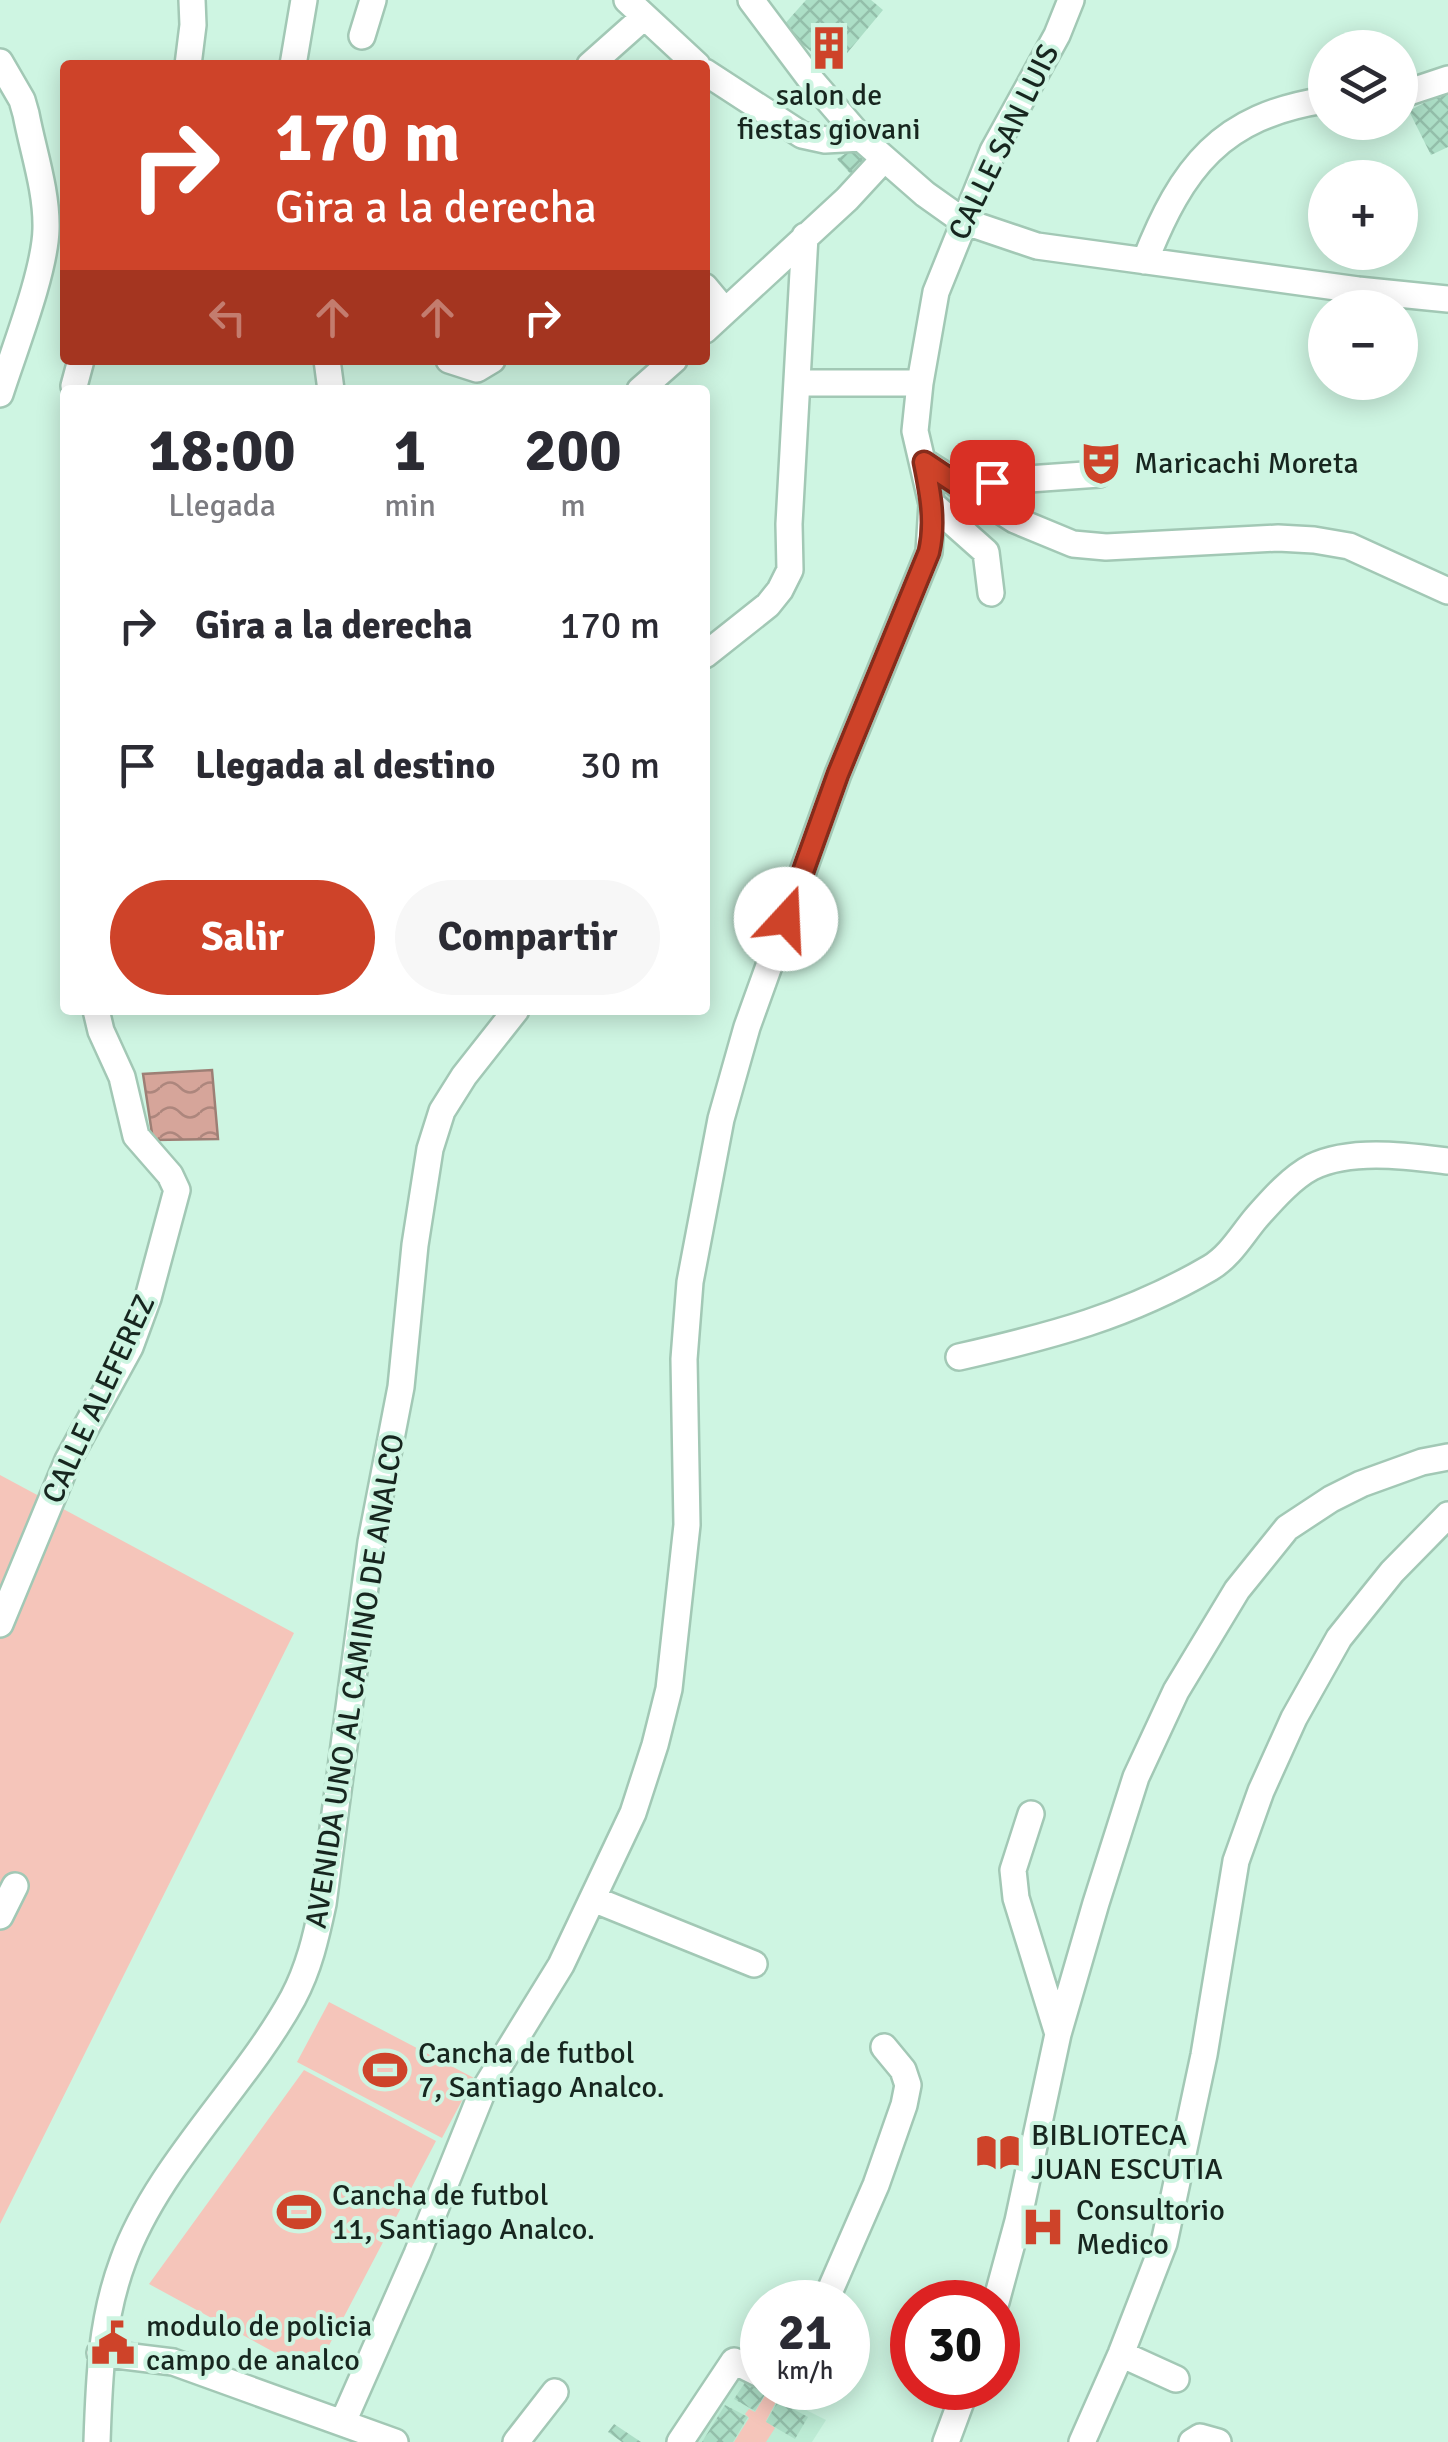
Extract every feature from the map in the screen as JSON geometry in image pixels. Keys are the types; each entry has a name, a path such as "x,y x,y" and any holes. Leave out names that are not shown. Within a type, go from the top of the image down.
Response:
{"street":[{"path":"189,60 192,0"},
{"path":"293,60 304,0"},
{"path":"362,36 373,0"},
{"path":"751,0 861,138 883,160 963,221 1037,246 1448,300"},
{"name":"CALLE SAN LUIS","path":"342,2422 417,2254 481,2095 561,1965 633,1813 656,1745 668,1688 687,1525 684,1360 690,1282 721,1120 747,1027 832,792 929,552 932,504 915,431 936,292 993,151 1068,4"},
{"path":"594,60 636,8 692,60"},
{"path":"0,62 22,100 55,209 0,394"},
{"path":"710,75 802,134 825,140 861,138"},
{"path":"1418,89 1448,79"},
{"path":"1145,261 1162,216 1217,142 1258,116 1308,104"},
{"path":"710,325 883,160"},
{"path":"710,651 768,605 790,570 805,236"},
{"path":"710,293 725,311"},
{"path":"646,385 668,365"},
{"path":"798,383 920,383"},
{"path":"924,462 1016,520 1073,544 1154,546 1278,538 1314,540 1349,546 1448,591"},
{"path":"957,484 1099,474"},
{"path":"932,504 986,552 990,592"},
{"name":"CALLE ALEFEREZ","path":"0,1624 68,1460 130,1347 178,1190 136,1136 122,1077 97,1015"},
{"name":"AVENIDA UNO AL CAMINO DE ANALCO","path":"97,2442 100,2353 123,2260 178,2161 292,1999 313,1953 324,1904 371,1542 402,1387 415,1245 430,1148 442,1111 512,1015"},
{"path":"960,1357 1068,1332 1118,1314 1206,1270 1227,1256 1257,1217 1311,1168 1334,1159 1366,1157 1448,1161"},
{"path":"1002,2280 1058,2034 1136,1777 1176,1691 1236,1590 1286,1528 1331,1498 1422,1462 1448,1456"},
{"path":"1082,2442 1164,2243 1204,2055 1236,1861 1260,1791 1294,1718 1340,1638 1392,1572 1448,1515"},
{"path":"1030,1814 1013,1870 1016,1898 1058,2034"},
{"path":"0,1916 16,1886"},
{"path":"593,1900 754,1964"},
{"path":"835,2280 876,2184 908,2086 903,2070 884,2047"},
{"path":"100,2353 173,2362 396,2442"},
{"path":"1121,2354 1176,2378"},
{"path":"680,2442 734,2361 740,2364"},
{"path":"516,2442 555,2392"},
{"path":"946,2442 958,2410"},
{"path":"1192,2442 1200,2437 1218,2442"}],"shaded area":[{"path":"0,1475 294,1633 0,2224"},
{"name":"Cancha de futbol 7, Santiago Analco.","path":"329,2002 474,2078 442,2138 297,2062"},
{"name":"Cancha de futbol 11, Santiago Analco.","path":"304,2070 436,2141 314,2374 149,2284"},
{"path":"736,2375 740,2377 740,2410 806,2410 826,2420 812,2442 691,2442"},
{"path":"748,2410 772,2410 766,2421 775,2428 766,2442 734,2442 749,2418 745,2414"}],"water":[{"path":"212,1070 218,1139 153,1140 143,1074"}],"building":[{"name":"salon de fiestas giovani","path":"806,0 871,0 883,10 833,70 782,27"},
{"path":"1448,90 1448,147 1431,155 1418,129 1418,106"},
{"path":"857,146 874,163 857,181 837,159"},
{"name":"BIBLIOTECA JUAN ESCUTIA","path":"989,2138 1013,2144 1007,2167 983,2161"},
{"path":"725,2405 748,2417 733,2442 702,2442"},
{"path":"773,2410 795,2410 808,2417 795,2439 766,2422"},
{"path":"614,2424 641,2442 622,2442 608,2432"}],"place":[{"name":"salon de fiestas giovani","path":"829,48"},
{"name":"Maricachi Moreta","path":"1101,463"},
{"name":"Cancha de futbol 7, Santiago Analco.","path":"385,2070"},
{"name":"BIBLIOTECA JUAN ESCUTIA","path":"998,2152"},
{"name":"Cancha de futbol 11, Santiago Analco.","path":"299,2212"},
{"name":"Consultorio Medico","path":"1043,2227"},
{"name":"modulo de policia campo de analco","path":"113,2343"}],"route":[{"path":"786,919 838,774 929,552 932,504 924,462 957,484 992,482"}]}
